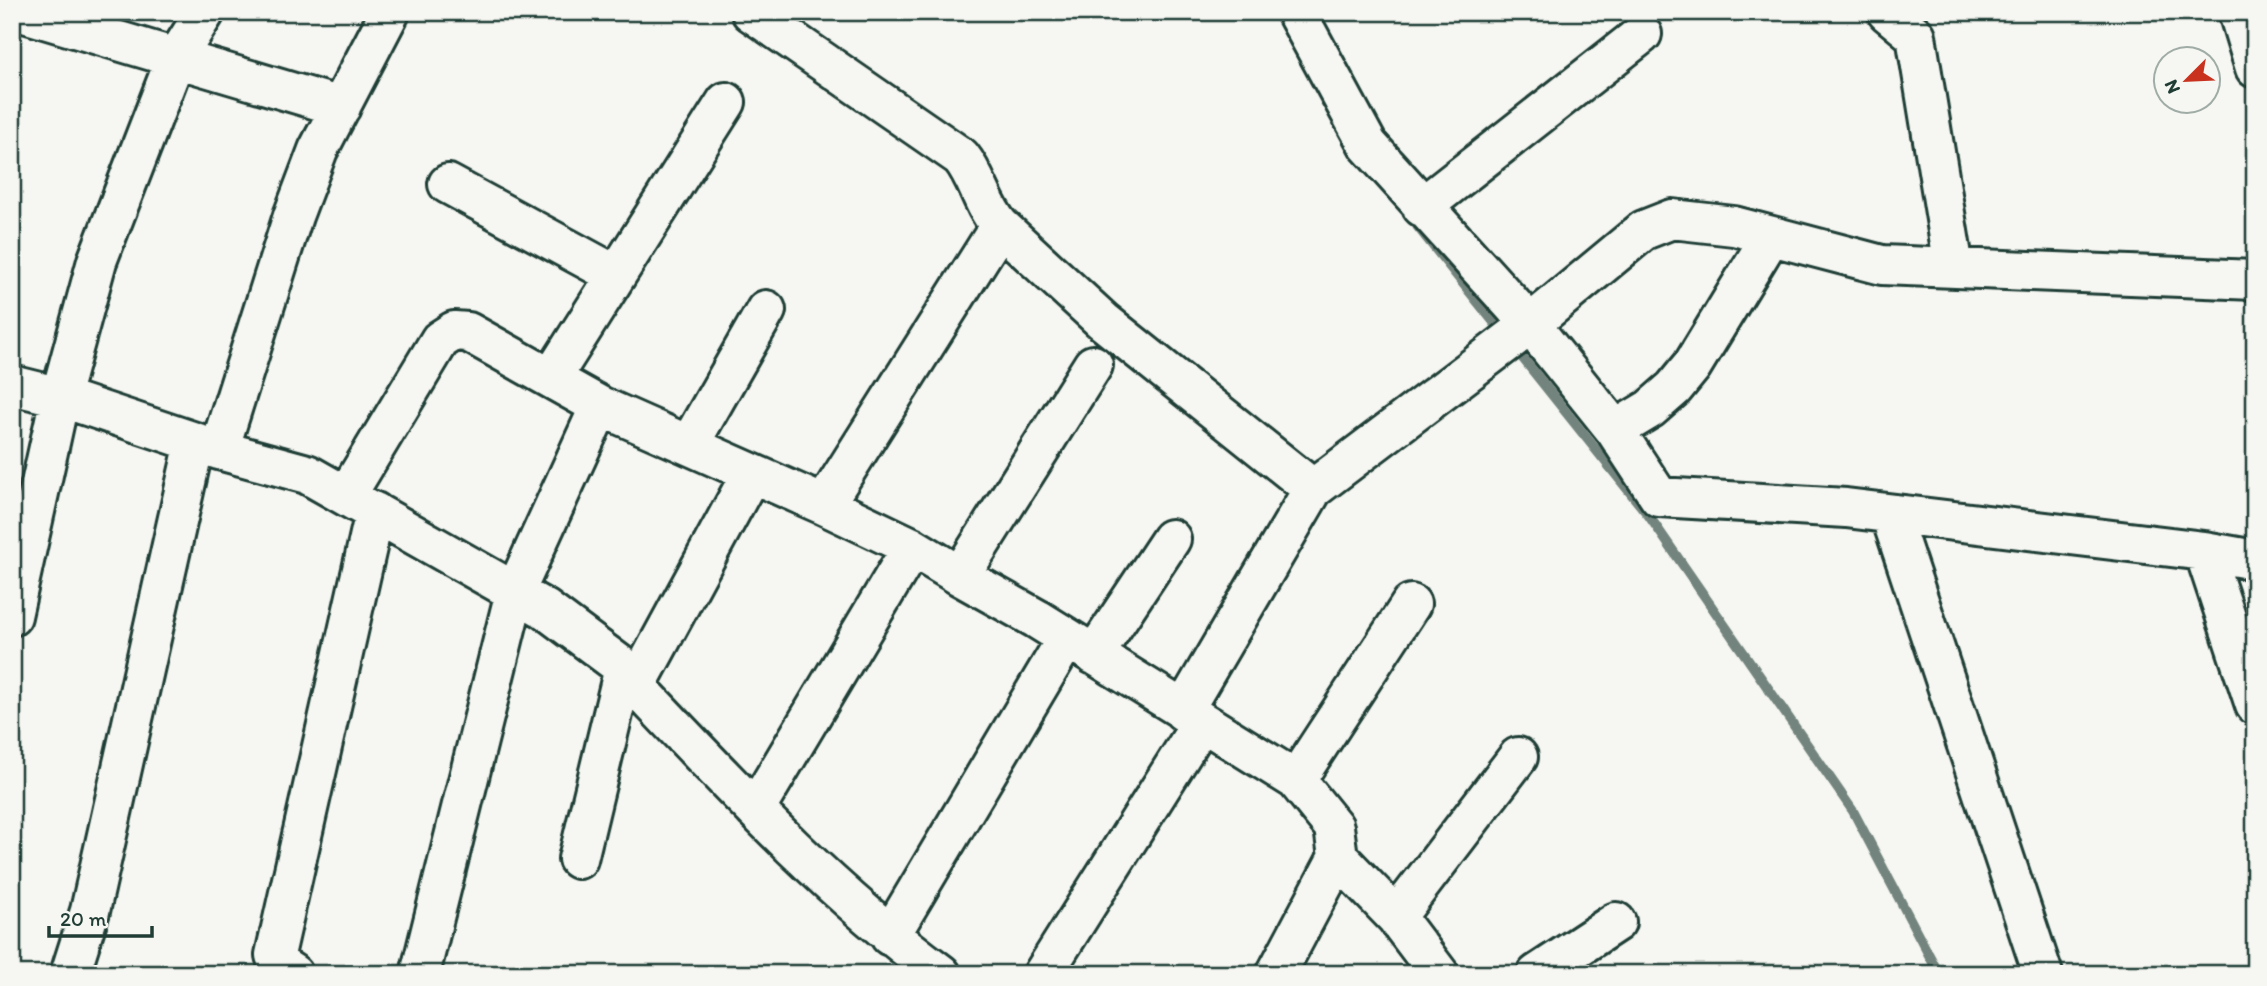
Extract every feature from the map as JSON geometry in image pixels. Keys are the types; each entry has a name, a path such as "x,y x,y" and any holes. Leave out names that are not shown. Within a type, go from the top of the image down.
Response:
{"street":[{"path":"21,12 175,60 341,107"},
{"path":"12,616 17,570 97,261 175,60 205,12"},
{"path":"70,974 90,911 207,446 318,150 390,12"},
{"path":"1296,12 1368,145 1615,430 1659,497 1846,508 2204,551 2255,560"},
{"path":"1887,12 1916,36 1954,268"},
{"path":"2238,12 2255,68"},
{"path":"771,18 961,157 969,167 988,211 1000,226 1103,321 1313,489"},
{"path":"1422,207 1643,34"},
{"path":"552,376 726,102"},
{"path":"448,184 616,275"},
{"path":"1043,974 1193,717 1313,489 1526,328 1644,230 1672,219 1734,226 1882,265 2255,280"},
{"path":"824,505 1000,226"},
{"path":"1615,430 1650,409 1674,388 1692,366 1771,236"},
{"path":"689,446 766,310"},
{"path":"293,974 278,964 275,955 361,504 440,340 454,331 468,331 552,376 600,406 912,547 1081,646 1296,780 1334,827 1338,857 1276,974"},
{"path":"960,576 1093,365"},
{"path":"12,385 60,397 207,446 307,474 545,609 630,677 755,810 890,936 941,974"},
{"path":"420,974 515,592 600,406"},
{"path":"578,859 630,677 751,474"},
{"path":"1890,514 2043,974"},
{"path":"890,936 1081,646 1171,539"},
{"path":"755,810 912,547"},
{"path":"2204,551 2255,705"},
{"path":"1296,780 1411,604"},
{"path":"1396,918 1518,757"},
{"path":"1338,857 1396,918 1439,974"},
{"path":"1537,974 1616,922"}],"waterway":[{"path":"1417,226 1649,516 1853,811 1939,974"}]}
